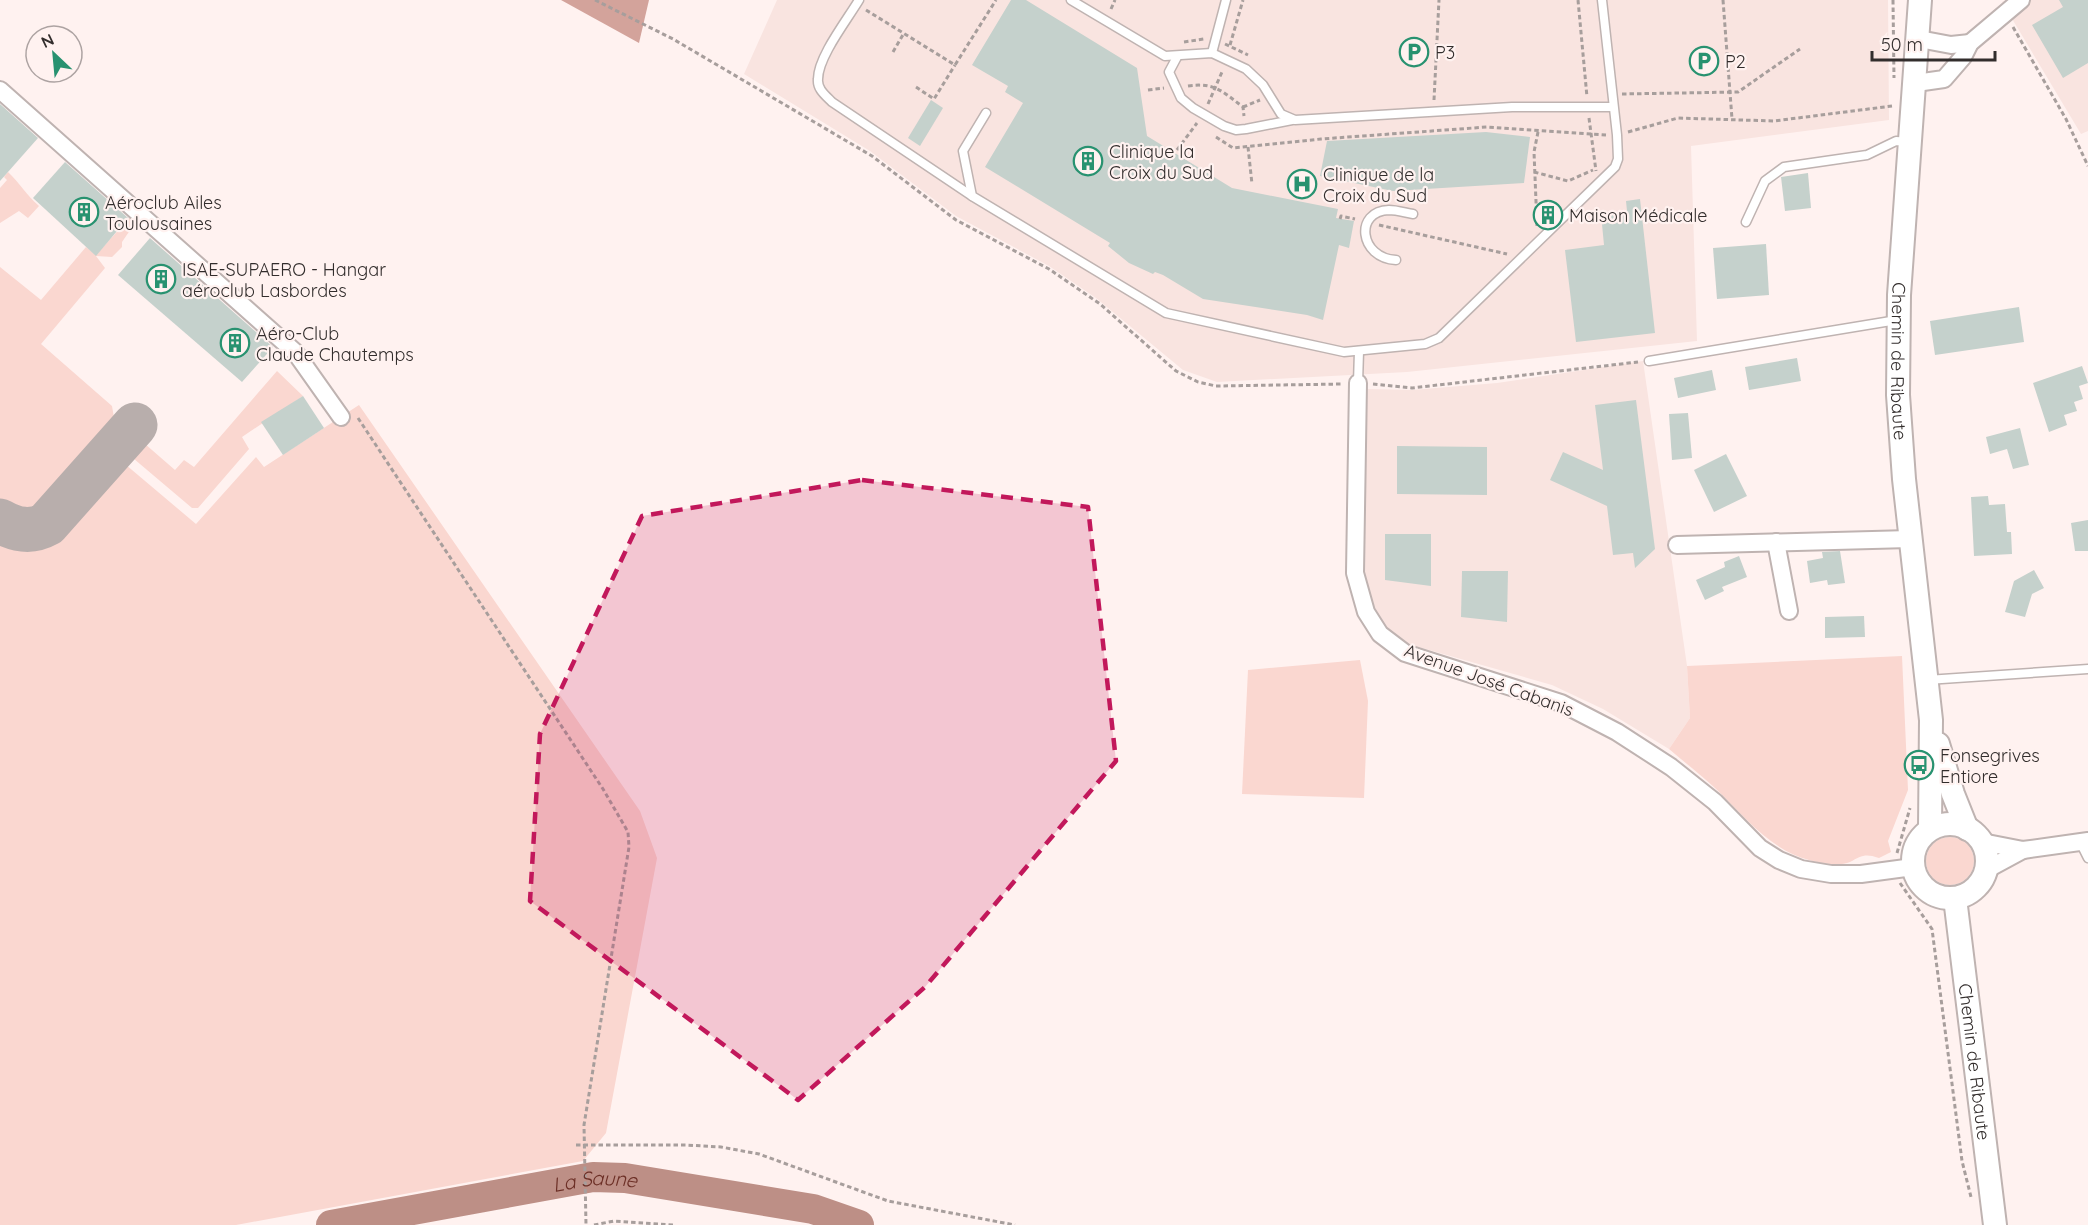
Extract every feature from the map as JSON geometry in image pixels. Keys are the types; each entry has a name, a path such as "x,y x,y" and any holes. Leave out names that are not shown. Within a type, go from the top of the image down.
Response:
{"main road":[{"name":"Chemin de Ribaute","path":"1920,0 1916,83 1897,320 1898,395 1910,538 1931,720 1930,829"},
{"name":"Chemin de Ribaute","path":"1931,720 1953,794 1975,835"},
{"path":"1944,824 1959,825 1975,835 1987,856 1986,870 1980,884 1969,893 1955,898 1941,897 1928,891 1918,880 1913,867 1913,852 1920,839 1930,829 1944,824"},
{"name":"Chemin de Ribaute","path":"1955,898 1995,1225"}],"street":[{"path":"1916,83 1944,79 1963,57 1970,43 2021,0"},
{"path":"1918,39 1951,45 1970,43"},
{"path":"0,90 280,338 346,413"},
{"name":"Avenue José Cabanis","path":"1358,383 1355,573 1366,612 1380,634 1405,653 1561,703 1617,732 1671,767 1715,802 1760,848 1779,860 1801,869 1831,874 1861,874 1913,867"},
{"path":"1677,545 1910,538"},
{"path":"1776,542 1789,611"},
{"path":"1975,835 2023,850"},
{"path":"1986,870 2023,850 2084,841"}],"lane":[{"path":"1071,0 1158,52 1177,57 1195,52 1212,53 1227,58 1246,69 1263,85 1281,114 1295,120"},
{"path":"1212,53 1226,0"},
{"path":"858,2 820,65 817,80 821,91 832,102 972,196 1166,313 1344,352 1425,344 1439,338 1615,167 1618,159 1617,135 1602,0"},
{"path":"1177,57 1169,72 1181,98 1203,115 1236,130 1295,120 1512,107 1614,107"},
{"path":"972,196 963,151 986,113"},
{"path":"1746,222 1765,181 1784,167 1867,155 1896,141 1910,142"},
{"path":"1396,260 1386,259 1372,251 1365,237 1368,222 1372,216 1389,210 1413,214"},
{"path":"1649,361 1897,320"},
{"path":"1358,383 1359,351"},
{"path":"1927,680 2088,669"},
{"path":"2084,841 2088,858"}],"path":[{"path":"595,0 673,39 872,156 956,220"},
{"path":"916,87 934,99 996,0"},
{"path":"1177,150 1203,115 1227,58 1243,0"},
{"path":"1434,131 1438,0"},
{"path":"1578,0 1587,101"},
{"path":"1723,0 1732,119"},
{"path":"858,2 955,65"},
{"path":"2005,12 2066,119 2088,166"},
{"path":"893,52 904,33"},
{"path":"1190,39 1204,39"},
{"path":"1224,43 1243,52"},
{"path":"1621,94 1731,92 1743,88 1800,49"},
{"path":"1162,88 1167,98"},
{"path":"1243,107 1260,99"},
{"path":"1215,136 1233,148 1487,128 1590,136 1617,135 1678,118 1774,121 1892,106"},
{"path":"1534,172 1568,181 1596,171 1589,117"},
{"path":"1188,119 1205,131"},
{"path":"1532,233 1537,228 1534,152 1538,132"},
{"path":"1340,219 1341,216 1509,254 1503,261"},
{"path":"346,413 603,789 628,832 629,847 622,900 584,1125 586,1225"},
{"path":"576,1145 686,1145 750,1152 888,1201 1015,1225"},
{"path":"594,1225 614,1221 673,1225"}],"highlighted area":[{"path":"862,480 1088,507 1116,761 925,987 798,1100 530,901 540,734 642,516"}],"shaded area":[{"path":"561,0 649,0 639,43"},
{"name":"Clinique de la Croix du Sud","path":"777,0 1888,0 1889,120 1691,146 1697,341 1407,372 1217,382 1183,370 1096,298 1049,266 956,216 870,151 744,74"},
{"path":"2006,0 2088,0 2088,131 2081,134 2002,2"},
{"path":"8,172 39,206 28,218 19,211 0,223 0,188 7,180 4,177"},
{"path":"133,214 137,220 122,242 122,247 112,257 96,256 105,268 41,344 112,406 116,429 45,509 34,516 22,518 11,516 0,510 0,267 41,300 86,247 96,255"},
{"path":"1643,361 1687,666 1690,718 1669,749 1603,709 1552,685 1401,642 1384,626 1372,606 1365,581 1366,389 1412,390 1497,383"},
{"path":"277,371 303,396 242,437 249,449 198,508 192,508 127,453 137,437 175,470 184,460 194,467"},
{"path":"359,405 640,811 657,858 606,1133 583,1161 236,1225 0,1225 0,532 19,539 37,538 53,531 68,520 82,505 119,459 196,524 256,457 264,467"},
{"path":"1902,656 1908,790 1888,841 1891,852 1879,858 1863,856 1835,864 1813,861 1795,855 1758,830 1715,788 1669,749 1690,718 1687,666"},
{"path":"1360,660 1368,701 1364,798 1242,794 1248,670"},
{"path":"1945,837 1955,837 1967,844 1974,856 1974,866 1967,878 1955,885 1945,885 1930,874 1926,866 1926,856 1937,841"}],"building":[{"name":"Clinique la Croix du Sud","path":"1011,0 1026,0 1137,68 1147,136 1232,188 1338,209 1336,218 1354,221 1349,248 1339,245 1323,320 1307,315 1203,299 1163,275 1155,272 1153,274 1129,263 1108,246 1110,243 985,167 1023,103 1005,92 1008,86 972,65"},
{"path":"2059,0 2088,0 2088,63 2063,78 2032,25 2063,7"},
{"path":"931,100 943,108 920,146 908,138"},
{"path":"0,104 38,138 0,181"},
{"path":"1486,132 1530,137 1524,183 1393,191 1320,176 1327,141"},
{"name":"Aéroclub Ailes Toulousaines","path":"65,162 128,218 96,256 33,198"},
{"path":"1808,173 1811,208 1785,211 1781,177"},
{"path":"1640,199 1655,333 1576,342 1565,250 1604,245 1601,214 1627,211 1626,201"},
{"path":"150,238 273,347 242,382 118,275"},
{"path":"1766,244 1769,295 1717,299 1713,248"},
{"path":"2019,307 2024,342 1935,355 1930,321"},
{"path":"1797,358 1801,381 1749,390 1745,367"},
{"path":"2082,366 2088,383 2079,386 2083,399 2074,402 2077,411 2064,415 2067,425 2049,432 2033,383"},
{"path":"1712,370 1716,390 1678,398 1674,378"},
{"path":"303,396 324,428 283,455 261,422"},
{"path":"1636,400 1655,549 1635,568 1633,553 1613,555 1607,506 1550,480 1563,452 1603,470 1595,405"},
{"path":"1688,413 1692,458 1672,460 1669,414"},
{"path":"2020,428 2029,465 2013,469 2007,449 1990,454 1986,437"},
{"path":"1397,446 1487,447 1487,495 1397,494"},
{"path":"1726,454 1747,496 1714,512 1694,470"},
{"path":"1988,496 1989,505 2005,504 2007,532 2011,532 2012,554 1974,556 1971,497"},
{"path":"2088,520 2088,551 2075,551 2071,523"},
{"path":"1385,534 1431,534 1431,586 1385,580"},
{"path":"1840,551 1845,583 1828,585 1827,580 1810,583 1807,561 1823,558 1822,552"},
{"path":"1739,556 1747,577 1722,587 1724,591 1705,600 1696,580 1725,567 1724,562"},
{"path":"2034,570 2044,588 2032,594 2025,617 2005,612 2014,581"},
{"path":"1462,571 1508,571 1507,622 1461,617"},
{"path":"1864,616 1865,637 1825,638 1825,617"}],"waterway":[{"name":"La Saune","path":"331,1225 593,1177 625,1178 813,1209 859,1225"}],"taxiway":[{"path":"0,521 12,527 24,529 35,529 47,524 135,425"}],"place":[{"name":"P3","path":"1414,52"},
{"name":"P2","path":"1704,61"},
{"name":"Clinique la Croix du Sud","path":"1088,161"},
{"name":"Clinique de la Croix du Sud","path":"1302,184"},
{"name":"Aéroclub Ailes Toulousaines","path":"84,212"},
{"name":"Maison Médicale","path":"1548,215"},
{"name":"ISAE-SUPAERO - Hangar aéroclub Lasbordes","path":"161,279"},
{"name":"Aéro-Club Claude Chautemps","path":"235,343"},
{"name":"Fonsegrives Entiore","path":"1919,765"}]}
